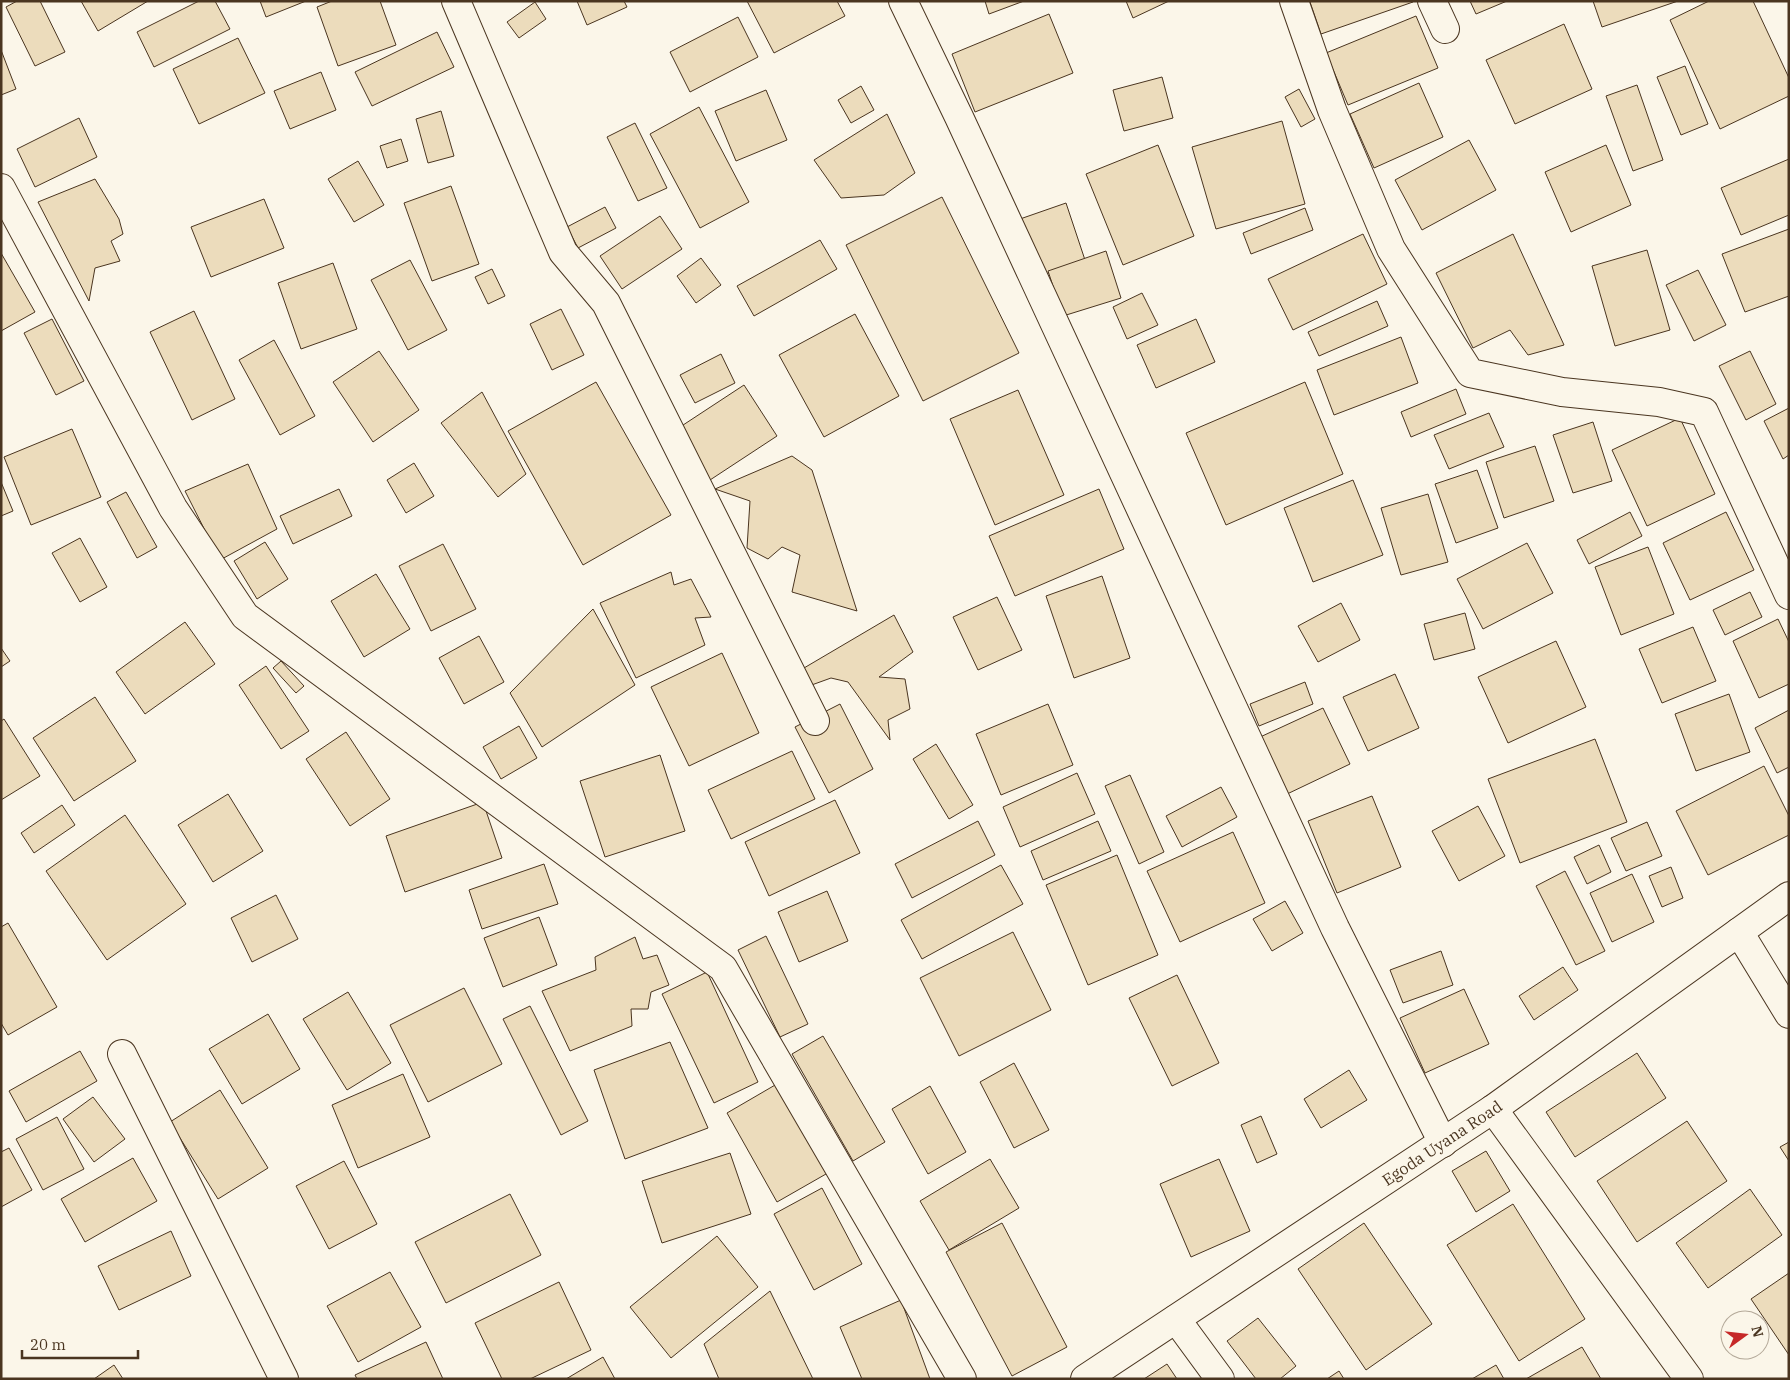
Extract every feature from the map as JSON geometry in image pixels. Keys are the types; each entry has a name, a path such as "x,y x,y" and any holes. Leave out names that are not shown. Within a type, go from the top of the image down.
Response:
{"street":[{"path":"456,1 563,252 606,303 815,721"},
{"path":"903,1 960,117 1335,928 1443,1143"},
{"path":"1294,1 1332,110 1391,249 1470,373 1562,392 1659,402 1704,412 1789,595"},
{"path":"1432,1 1445,29"},
{"path":"1,188 173,508 245,616 723,968 962,1379"},
{"name":"Egoda Uyana Road","path":"1085,1379 1494,1109 1789,896"},
{"path":"1739,932 1789,1014"},
{"path":"122,1054 284,1379"},
{"path":"1494,1109 1689,1379"},
{"path":"1176,1319 1220,1379"}],"building":[{"path":"17,1 40,1 65,52 35,66 6,7"},
{"path":"81,1 148,1 98,31"},
{"path":"199,1 215,1 230,29 154,67 137,32"},
{"path":"260,1 306,1 266,17"},
{"path":"332,1 380,1 396,45 338,66 317,7"},
{"path":"577,1 624,1 627,7 587,25"},
{"path":"747,1 837,1 845,16 774,53"},
{"path":"985,1 1024,1 989,14"},
{"path":"1126,1 1169,1 1133,18"},
{"path":"1470,1 1507,1 1476,14"},
{"path":"1593,1 1678,1 1602,27"},
{"path":"1709,1 1753,1 1789,78 1789,96 1720,129 1670,20"},
{"path":"535,2 546,19 519,38 507,22"},
{"path":"1310,2 1413,2 1321,34"},
{"path":"1049,14 1073,73 975,112 952,54"},
{"path":"1416,16 1438,68 1348,105 1326,53"},
{"path":"738,17 758,57 690,92 670,52"},
{"path":"1564,24 1592,89 1515,124 1486,60"},
{"path":"437,32 454,67 372,106 355,72"},
{"path":"238,38 265,93 199,124 173,69"},
{"path":"1,50 16,89 1,95"},
{"path":"1685,66 1708,124 1681,135 1657,77"},
{"path":"321,72 336,110 290,129 274,91"},
{"path":"1162,77 1173,118 1124,131 1113,90"},
{"path":"1419,83 1443,137 1374,168 1350,114"},
{"path":"1637,85 1663,160 1633,171 1606,96"},
{"path":"861,86 874,110 851,123 838,100"},
{"path":"1299,89 1315,119 1301,127 1285,97"},
{"path":"766,90 787,140 736,161 715,111"},
{"path":"699,107 749,202 700,228 650,134"},
{"path":"441,111 454,156 428,163 416,119"},
{"path":"887,114 915,173 884,195 841,198 814,160"},
{"path":"79,118 97,157 35,187 17,149"},
{"path":"1282,121 1305,204 1216,229 1192,147"},
{"path":"635,123 667,188 638,201 607,137"},
{"path":"401,139 408,161 387,168 380,146"},
{"path":"1469,140 1496,190 1422,230 1395,180"},
{"path":"1158,145 1194,236 1123,265 1086,174"},
{"path":"1606,145 1631,205 1571,232 1545,172"},
{"path":"1789,159 1789,215 1741,235 1721,188"},
{"path":"358,161 384,205 354,222 328,179"},
{"path":"95,179 119,219 123,234 111,241 120,261 95,268 89,301 38,202"},
{"path":"451,186 479,264 432,281 404,203"},
{"path":"942,197 1019,353 923,401 846,245"},
{"path":"264,199 284,248 211,277 191,227"},
{"path":"1066,203 1085,260 1040,276 1020,219"},
{"path":"605,207 616,228 578,248 567,227"},
{"path":"1305,208 1313,230 1251,254 1243,233"},
{"path":"660,216 682,249 622,289 600,256"},
{"path":"1789,229 1789,296 1745,312 1722,254"},
{"path":"1363,234 1387,284 1293,330 1268,279"},
{"path":"1513,234 1564,345 1528,355 1510,330 1473,348 1436,273"},
{"path":"820,240 837,269 754,316 737,286"},
{"path":"1647,250 1670,330 1615,346 1592,266"},
{"path":"1106,251 1121,298 1063,316 1048,271"},
{"path":"1,253 35,312 1,331"},
{"path":"701,258 721,285 696,303 677,276"},
{"path":"410,260 447,330 408,350 371,280"},
{"path":"333,263 357,329 301,349 278,283"},
{"path":"492,269 505,296 488,304 475,277"},
{"path":"1698,270 1726,325 1694,341 1666,285"},
{"path":"1142,293 1158,325 1127,339 1113,307"},
{"path":"1377,301 1388,326 1319,356 1308,332"},
{"path":"561,309 584,355 552,370 530,324"},
{"path":"194,311 235,399 192,420 150,332"},
{"path":"855,314 899,396 824,437 779,355"},
{"path":"52,319 84,381 56,395 24,333"},
{"path":"1196,319 1215,362 1156,388 1137,345"},
{"path":"1401,337 1418,383 1334,415 1317,370"},
{"path":"274,340 315,416 280,435 239,360"},
{"path":"379,351 419,410 373,442 333,382"},
{"path":"1750,351 1776,404 1746,420 1719,366"},
{"path":"721,354 735,383 695,403 680,375"},
{"path":"596,382 671,515 583,565 508,431"},
{"path":"1305,382 1343,474 1226,525 1186,433"},
{"path":"744,385 777,436 710,480 677,429"},
{"path":"1456,389 1466,414 1411,437 1401,412"},
{"path":"1018,390 1064,495 995,525 950,419"},
{"path":"482,392 526,474 498,497 441,423"},
{"path":"1789,408 1789,455 1783,459 1764,421"},
{"path":"1489,413 1504,447 1449,469 1434,435"},
{"path":"1680,418 1715,494 1647,526 1612,450"},
{"path":"1593,422 1612,481 1573,493 1553,435"},
{"path":"72,429 101,497 31,525 4,457"},
{"path":"1535,446 1554,501 1504,518 1486,462"},
{"path":"792,456 812,470 857,611 792,592 800,555 782,547 768,559 747,548 750,501 715,489"},
{"path":"414,463 434,496 406,513 387,480"},
{"path":"248,464 277,529 220,560 185,491"},
{"path":"1477,470 1498,528 1456,543 1435,484"},
{"path":"1353,480 1383,555 1313,582 1284,508"},
{"path":"1,482 13,511 1,516"},
{"path":"339,489 352,516 293,544 280,516"},
{"path":"1099,489 1124,549 1015,596 989,536"},
{"path":"126,492 157,547 137,558 107,502"},
{"path":"1428,494 1448,562 1401,575 1381,508"},
{"path":"1630,512 1642,536 1589,564 1577,540"},
{"path":"1726,512 1754,570 1690,600 1663,543"},
{"path":"80,538 107,587 80,602 52,553"},
{"path":"265,542 288,579 257,599 234,561"},
{"path":"1527,543 1553,593 1483,629 1457,579"},
{"path":"443,544 476,609 431,631 399,566"},
{"path":"1648,547 1674,614 1621,635 1595,567"},
{"path":"671,572 674,585 691,579 711,617 695,618 705,645 636,678 600,603"},
{"path":"376,574 410,629 364,657 331,601"},
{"path":"1102,576 1130,658 1074,678 1046,596"},
{"path":"1750,592 1762,617 1725,635 1713,610"},
{"path":"997,597 1022,650 978,670 953,617"},
{"path":"1341,603 1360,640 1318,662 1298,626"},
{"path":"593,609 635,685 542,747 510,693"},
{"path":"1465,613 1475,649 1434,660 1424,624"},
{"path":"894,615 913,652 879,677 905,679 910,709 888,720 890,740 848,682 831,678 795,691 787,678"},
{"path":"1778,619 1789,642 1789,684 1759,698 1733,641"},
{"path":"185,622 215,664 145,714 116,672"},
{"path":"1693,627 1716,681 1662,703 1639,649"},
{"path":"479,636 504,682 464,704 439,658"},
{"path":"1556,641 1586,707 1508,743 1478,677"},
{"path":"1,648 10,661 1,667"},
{"path":"722,653 759,733 689,766 651,687"},
{"path":"281,661 304,686 296,693 273,668"},
{"path":"266,666 309,731 281,749 239,685"},
{"path":"1395,674 1419,728 1368,751 1343,697"},
{"path":"1305,682 1313,704 1259,726 1250,704"},
{"path":"1729,694 1750,752 1696,771 1675,714"},
{"path":"95,697 136,761 74,801 33,738"},
{"path":"840,704 873,769 829,793 795,727"},
{"path":"1048,704 1073,765 1001,795 976,734"},
{"path":"1323,708 1350,764 1285,795 1258,738"},
{"path":"1789,710 1789,767 1777,773 1755,728"},
{"path":"4,719 40,776 1,800 1,721"},
{"path":"519,726 537,758 501,779 483,747"},
{"path":"346,732 390,799 350,826 306,759"},
{"path":"1595,739 1627,822 1520,863 1488,779"},
{"path":"936,744 973,805 949,819 913,759"},
{"path":"792,751 815,799 731,839 708,790"},
{"path":"660,755 685,831 605,857 580,781"},
{"path":"1764,766 1789,816 1789,835 1708,875 1676,811"},
{"path":"1077,773 1095,814 1020,847 1003,807"},
{"path":"1130,775 1164,852 1139,864 1105,786"},
{"path":"1221,787 1237,817 1182,847 1166,816"},
{"path":"228,794 263,851 213,882 178,825"},
{"path":"1372,796 1401,867 1337,893 1308,821"},
{"path":"835,800 860,853 769,896 745,842"},
{"path":"483,802 502,858 405,892 386,836"},
{"path":"62,805 75,825 34,853 21,833"},
{"path":"1478,806 1505,856 1459,881 1432,831"},
{"path":"125,815 186,904 107,960 46,871"},
{"path":"978,821 995,855 912,898 895,864"},
{"path":"1098,821 1111,851 1043,880 1031,851"},
{"path":"1647,822 1662,856 1626,871 1611,838"},
{"path":"1233,832 1265,903 1180,942 1147,871"},
{"path":"1599,845 1611,872 1587,884 1574,857"},
{"path":"1117,855 1158,955 1088,985 1046,885"},
{"path":"544,864 558,904 482,929 469,890"},
{"path":"1001,865 1023,904 922,959 901,920"},
{"path":"1671,867 1683,898 1662,907 1649,876"},
{"path":"1565,871 1605,951 1576,965 1536,886"},
{"path":"1632,874 1654,922 1612,942 1590,893"},
{"path":"827,891 848,941 799,962 778,912"},
{"path":"276,895 298,939 252,962 231,918"},
{"path":"1285,901 1303,933 1272,951 1253,919"},
{"path":"539,917 557,965 503,987 484,938"},
{"path":"8,923 57,1007 8,1035 1,1023 1,927"},
{"path":"1013,932 1051,1010 959,1056 920,978"},
{"path":"766,936 808,1024 780,1037 738,950"},
{"path":"635,937 643,959 657,955 669,985 651,992 648,1009 631,1009 632,1026 570,1051 542,991 596,970 595,957"},
{"path":"1441,951 1453,985 1403,1003 1390,970"},
{"path":"1563,967 1578,990 1534,1020 1519,996"},
{"path":"707,972 758,1082 714,1103 662,994"},
{"path":"1177,975 1219,1063 1172,1086 1129,998"},
{"path":"464,988 502,1064 428,1102 390,1025"},
{"path":"1464,989 1489,1044 1425,1073 1400,1018"},
{"path":"348,992 391,1063 347,1090 303,1019"},
{"path":"530,1006 588,1121 561,1135 503,1019"},
{"path":"268,1014 300,1069 242,1104 209,1049"},
{"path":"823,1036 885,1142 853,1161 792,1054"},
{"path":"670,1042 708,1128 625,1159 594,1070"},
{"path":"80,1051 97,1081 26,1122 9,1091"},
{"path":"1637,1053 1666,1098 1575,1157 1546,1112"},
{"path":"1014,1063 1049,1130 1014,1148 980,1082"},
{"path":"1349,1070 1367,1100 1321,1128 1304,1099"},
{"path":"403,1074 430,1137 358,1168 332,1105"},
{"path":"782,1081 833,1170 777,1202 727,1113"},
{"path":"930,1086 966,1152 928,1174 892,1109"},
{"path":"220,1090 268,1168 218,1199 170,1122"},
{"path":"93,1097 125,1139 94,1162 63,1119"},
{"path":"1261,1116 1277,1154 1257,1163 1241,1125"},
{"path":"57,1117 84,1169 43,1190 16,1139"},
{"path":"1687,1121 1727,1181 1637,1242 1597,1181"},
{"path":"1789,1142 1789,1161 1780,1147"},
{"path":"9,1148 32,1190 1,1207 1,1152"},
{"path":"1486,1151 1510,1191 1476,1212 1452,1171"},
{"path":"730,1153 751,1214 662,1243 642,1181"},
{"path":"133,1158 157,1201 85,1242 61,1199"},
{"path":"990,1159 1019,1208 949,1250 920,1201"},
{"path":"1219,1159 1250,1231 1191,1257 1160,1184"},
{"path":"344,1161 377,1224 329,1249 296,1186"},
{"path":"822,1188 862,1264 814,1290 774,1214"},
{"path":"1750,1189 1782,1235 1708,1288 1676,1243"},
{"path":"510,1194 541,1255 446,1303 415,1242"},
{"path":"1513,1204 1585,1319 1519,1361 1447,1245"},
{"path":"1002,1223 1067,1347 1012,1376 946,1252"},
{"path":"1364,1223 1432,1324 1366,1370 1298,1269"},
{"path":"171,1231 191,1276 119,1310 98,1266"},
{"path":"717,1236 758,1287 671,1358 630,1307"},
{"path":"390,1272 421,1327 358,1362 327,1306"},
{"path":"1789,1273 1789,1355 1770,1327 1770,1310 1758,1310 1751,1299"},
{"path":"559,1282 591,1350 530,1379 502,1379 475,1323"},
{"path":"770,1291 813,1379 719,1379 704,1344"},
{"path":"901,1300 930,1379 862,1379 840,1327"},
{"path":"1258,1318 1296,1366 1280,1379 1256,1379 1227,1341"},
{"path":"426,1342 443,1379 357,1379 355,1375"},
{"path":"1582,1347 1601,1379 1526,1379"},
{"path":"603,1357 615,1379 566,1379"},
{"path":"1167,1364 1177,1379 1144,1379"},
{"path":"114,1365 123,1379 94,1379"},
{"path":"1496,1365 1504,1379 1472,1379"},
{"path":"1339,1371 1344,1379 1327,1379"}]}
